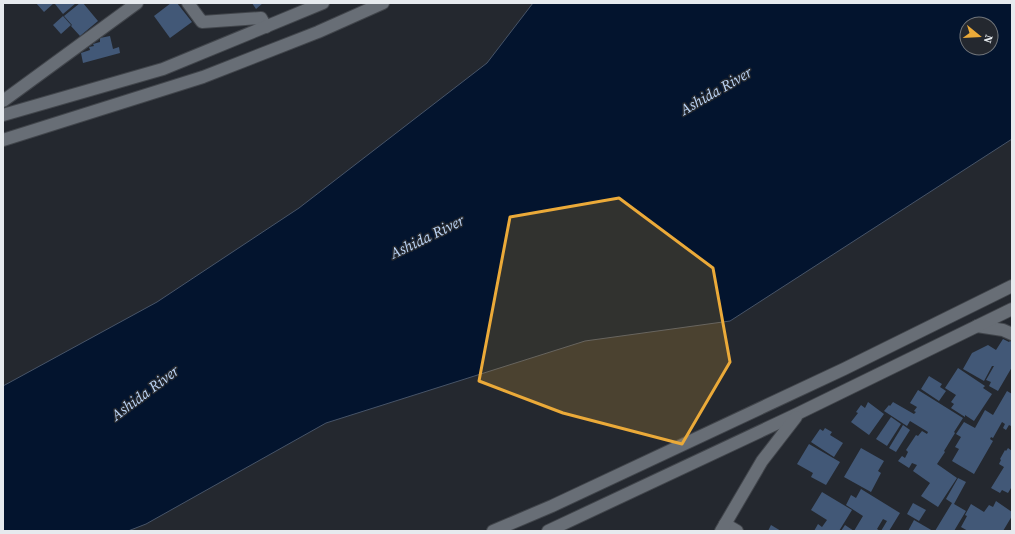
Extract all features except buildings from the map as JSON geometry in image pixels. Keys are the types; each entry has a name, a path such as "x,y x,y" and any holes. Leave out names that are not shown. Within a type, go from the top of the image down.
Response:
{"street":[{"path":"3,101 137,3"},
{"path":"188,3 202,22 261,18 266,27"},
{"path":"3,115 163,69 323,3"},
{"path":"3,140 203,77 318,32 383,3"},
{"path":"493,531 552,506 837,372 1012,286"},
{"path":"548,531 797,414 1012,309"},
{"path":"977,326 1003,330 1012,334"},
{"path":"737,531 723,528 762,461 797,414"}],"highlighted area":[{"path":"619,198 713,268 730,362 682,444 563,413 479,381 510,217"}],"water":[{"name":"Ashida River","path":"533,3 1012,3 1012,139 730,321 585,341 326,423 146,524 128,531 3,531 3,386 157,302 299,208 487,63"}]}
